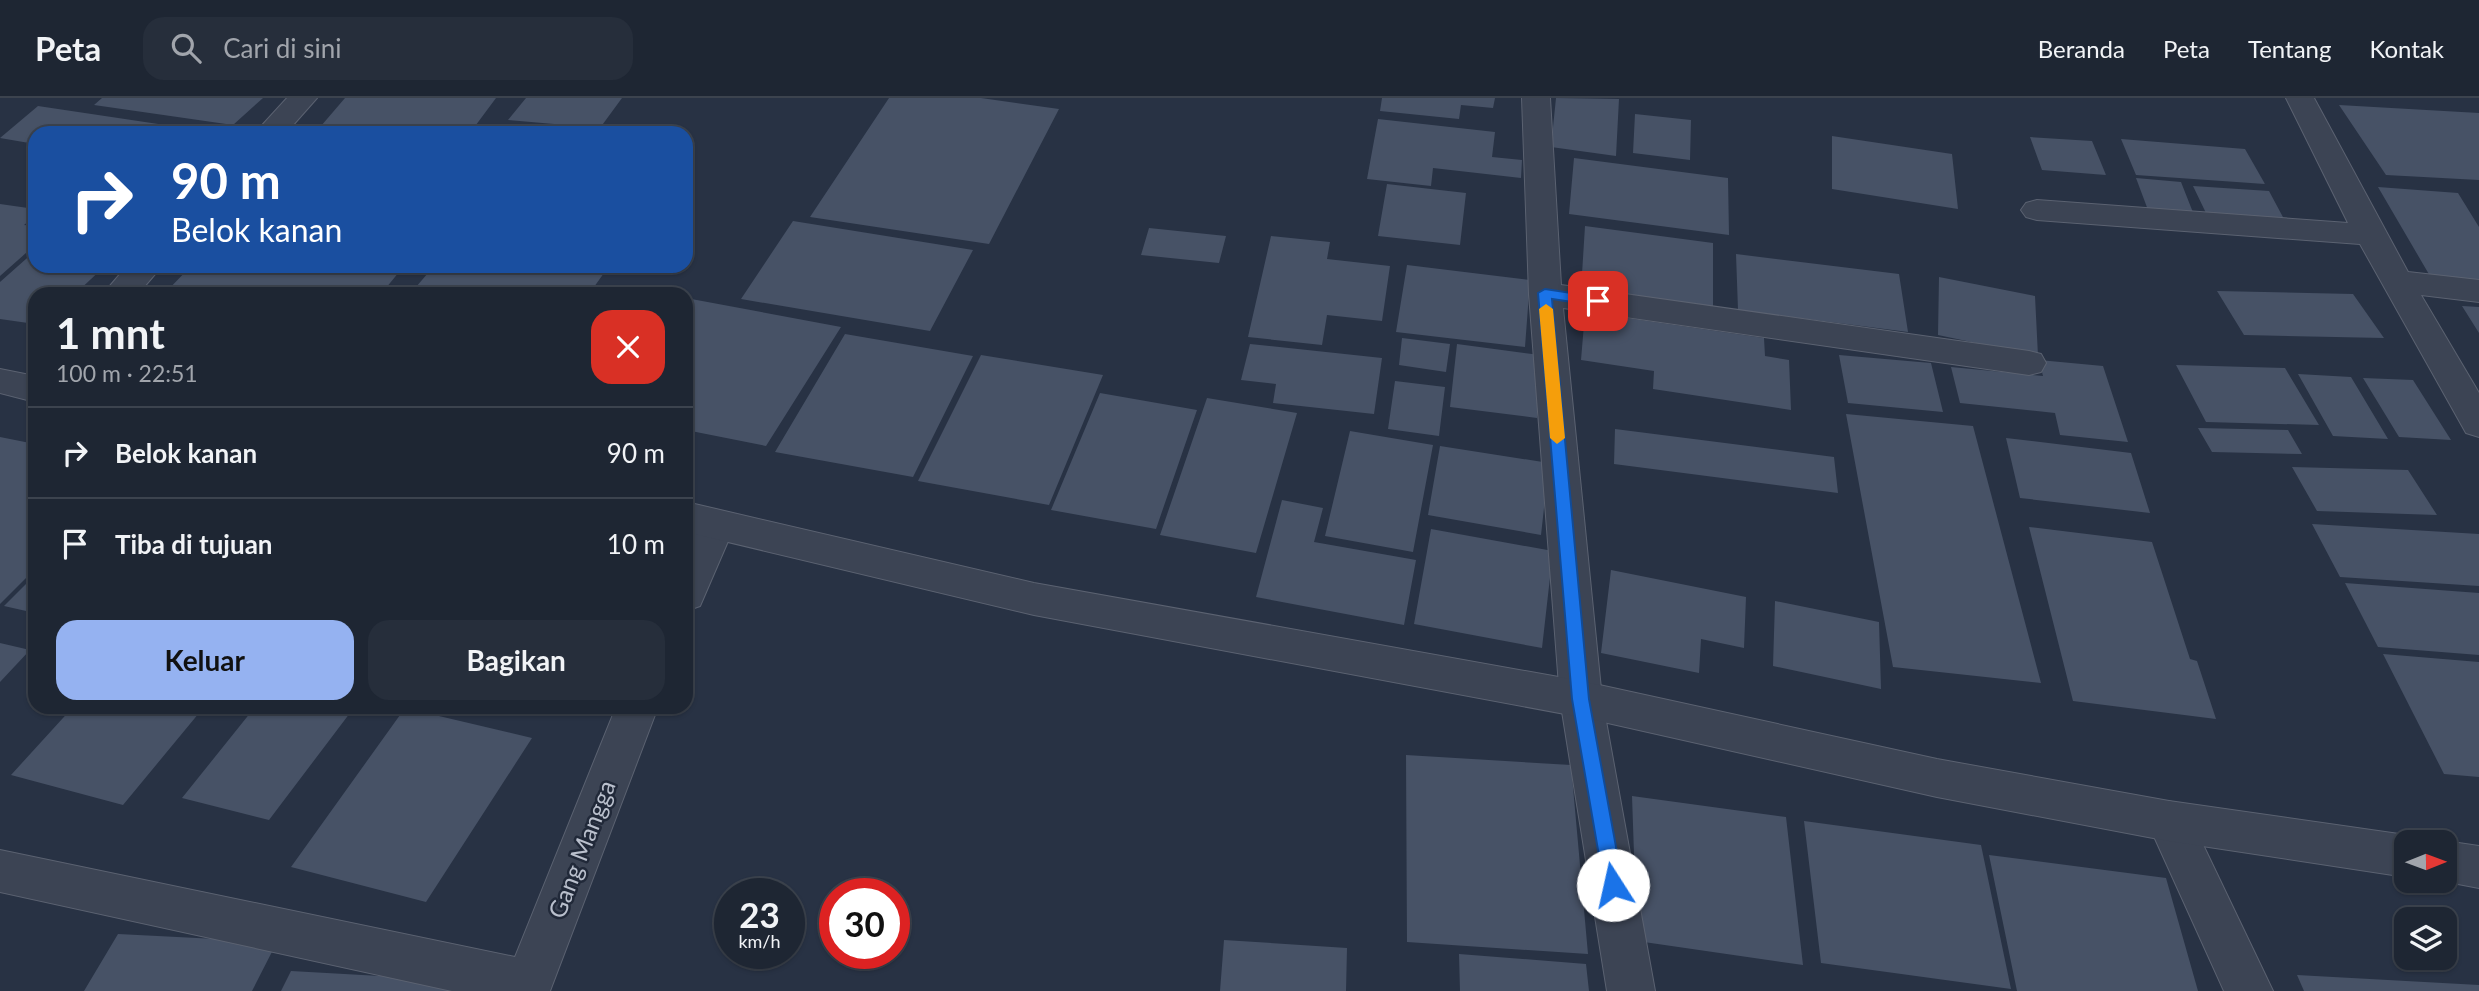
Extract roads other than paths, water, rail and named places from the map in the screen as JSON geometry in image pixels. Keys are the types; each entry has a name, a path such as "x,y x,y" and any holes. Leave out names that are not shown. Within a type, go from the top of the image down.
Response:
{"street":[{"path":"277,126 303,98"},
{"path":"1536,98 1545,293 1581,699 1632,991"},
{"path":"2300,98 2370,235 2400,282 2479,424"},
{"path":"2037,210 2370,235"},
{"path":"126,287 139,273"},
{"path":"2400,282 2479,291"},
{"path":"1545,293 2029,363"},
{"path":"693,560 701,521 1034,599 1581,699 1937,778 2169,821 2394,854"},
{"name":"Gang Mangga","path":"528,988 562,894 634,714"},
{"path":"2169,821 2249,991"},
{"path":"2457,864 2479,867"},
{"path":"0,871 528,988"}]}
